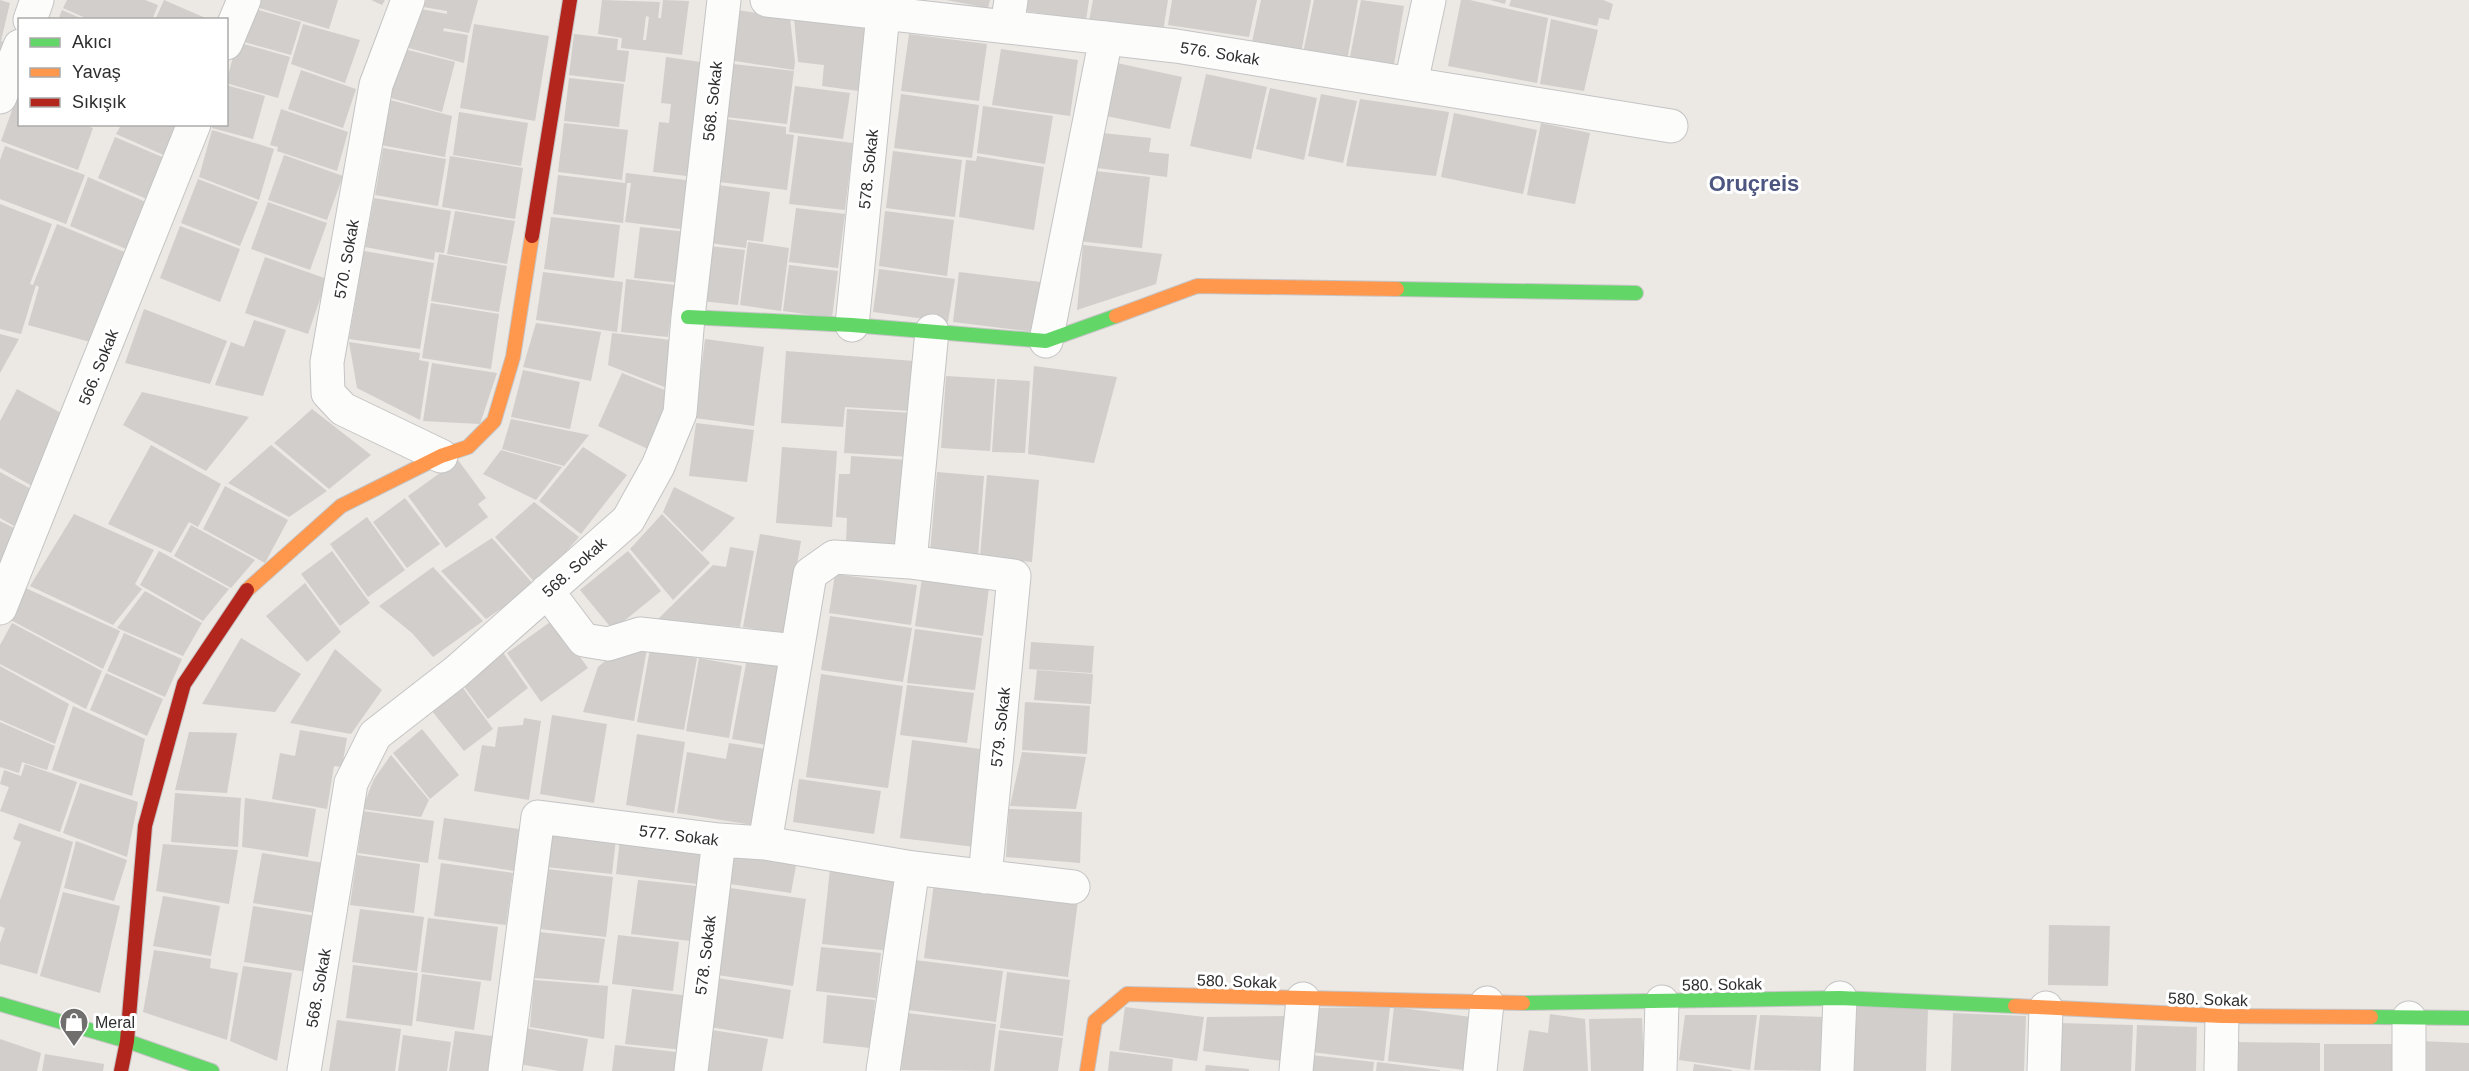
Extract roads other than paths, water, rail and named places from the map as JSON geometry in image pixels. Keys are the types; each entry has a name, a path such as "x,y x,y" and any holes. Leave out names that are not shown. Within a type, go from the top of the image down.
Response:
{"street":[{"path":"31,18 37,0"},
{"path":"228,39 244,0"},
{"name":"570. Sokak","path":"408,0 376,85 327,362 328,393 343,410 441,456"},
{"path":"121,1071 127,1041 146,826 184,684 248,589 341,506 441,456 468,447 494,421 513,357 570,0"},
{"name":"568. Sokak","path":"304,1071 351,783 375,735 456,672 628,520 658,466 680,413 688,317 724,0"},
{"name":"576. Sokak","path":"767,0 883,14 1009,14 1106,38 1176,46 1671,126"},
{"path":"1411,83 1429,0"},
{"name":"578. Sokak","path":"852,325 883,14"},
{"path":"1046,341 1106,38"},
{"path":"0,97 18,51"},
{"name":"566. Sokak","path":"0,608 193,126"},
{"path":"688,317 852,325 1046,341 1197,286 1636,293"},
{"path":"765,843 810,574 834,557 910,562 932,331"},
{"name":"579. Sokak","path":"910,562 1014,576 985,877"},
{"path":"547,591 584,640 608,644 640,634 796,651"},
{"name":"577. Sokak","path":"505,1071 538,817 718,840 765,843 913,868 1073,887"},
{"name":"578. Sokak","path":"691,1071 718,840"},
{"path":"883,1071 913,868"},
{"name":"580. Sokak","path":"1087,1071 1095,1021 1127,994 1487,1003 1840,998 2222,1016 2469,1018"},
{"path":"1837,1071 1840,998"},
{"path":"1296,1071 1303,999"},
{"path":"1660,1071 1662,1002"},
{"path":"1480,1071 1487,1003"},
{"path":"0,1004 127,1041 212,1071"},
{"path":"2044,1071 2046,1008"},
{"path":"2221,1071 2222,1016"},
{"path":"2409,1018 2409,1071"}],"place":[{"name":"Meral","path":"74,1048"}],"district":[{"name":"Oruçreis","path":"1754,183"}]}
